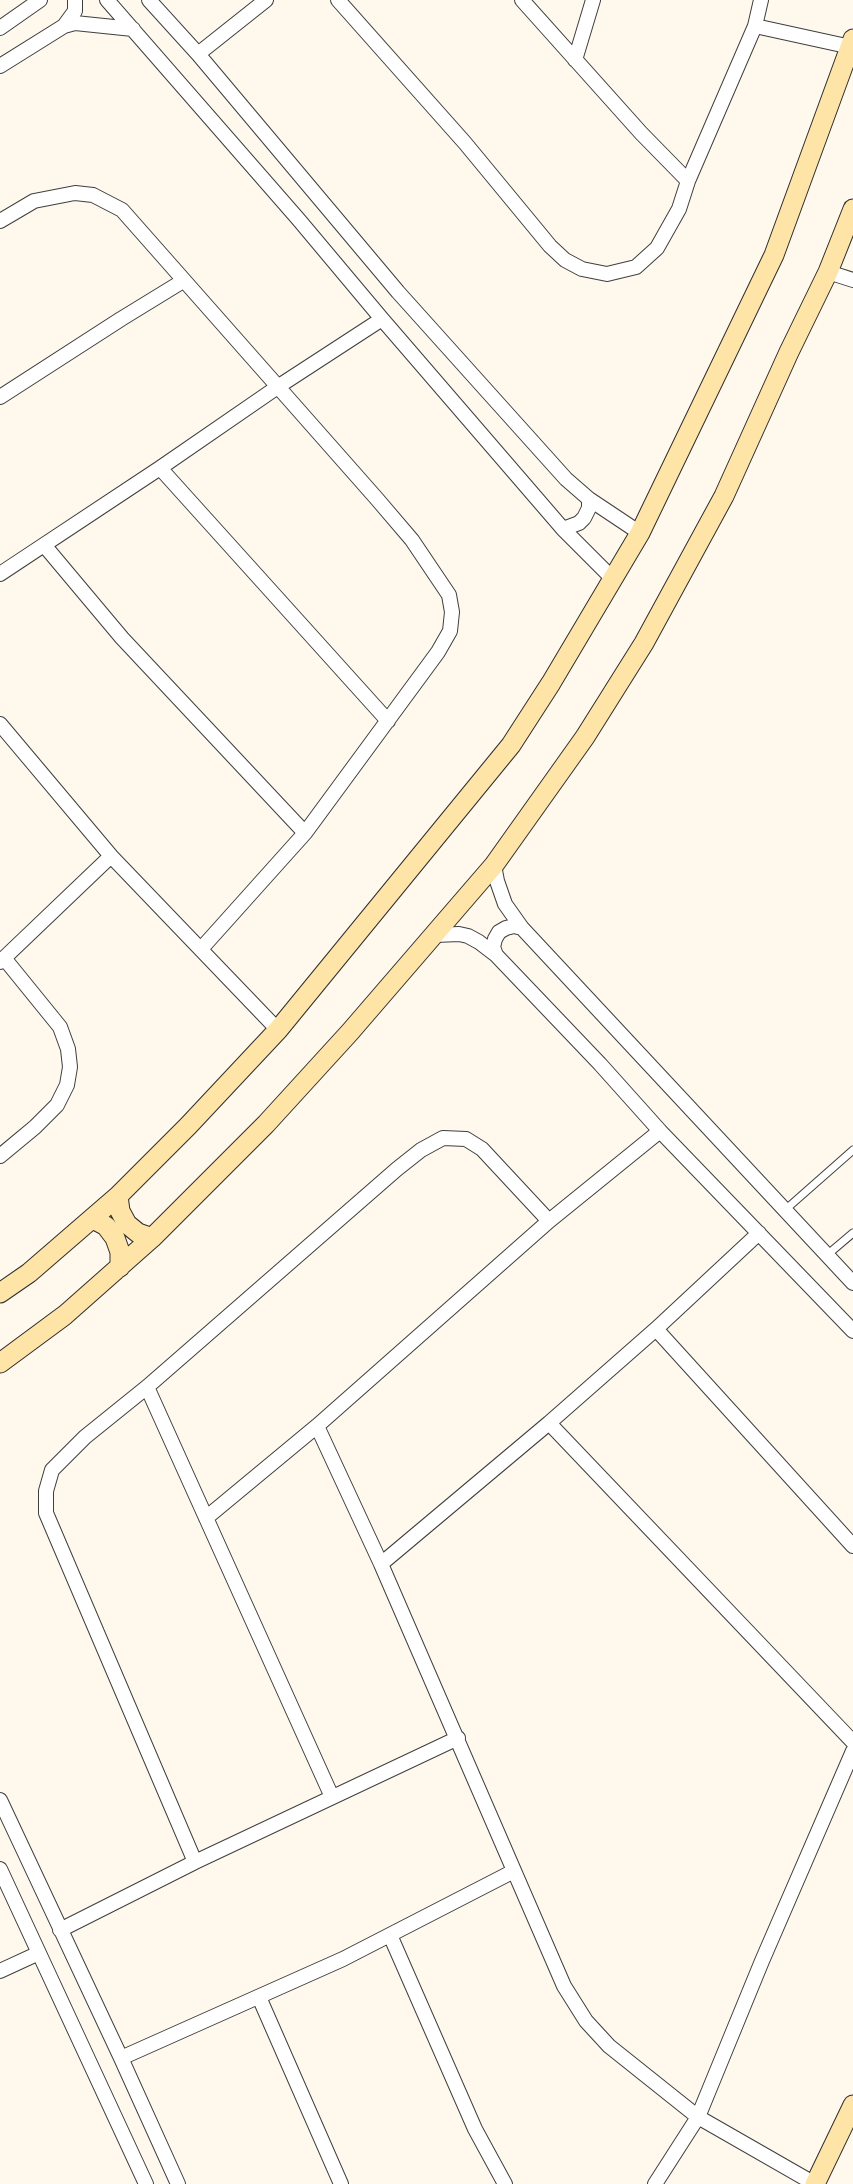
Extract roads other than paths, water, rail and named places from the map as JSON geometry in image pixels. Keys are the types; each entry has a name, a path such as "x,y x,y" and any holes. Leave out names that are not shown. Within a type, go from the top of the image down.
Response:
{"street":[{"path":"0,28 40,0"},
{"path":"64,26 75,11 75,0"},
{"path":"107,0 299,220 382,319 563,529 614,580"},
{"path":"149,0 198,54 398,292 566,479 589,499 640,533"},
{"path":"198,54 266,0"},
{"path":"338,0 465,143 550,246 570,263 582,269 607,274 636,267 657,248 679,209 688,181 755,26 761,0"},
{"path":"522,0 641,133 688,181"},
{"path":"575,60 593,0"},
{"path":"0,66 64,26 75,23 87,23 133,29"},
{"path":"0,1293 29,1273 118,1196 188,1126 278,1030 511,745 614,580 640,533 774,255 852,43 755,26"},
{"path":"0,221 34,201 75,193 93,195 122,210 183,281 279,386 412,540 449,595 452,612 450,631 438,652 305,832 201,949"},
{"path":"0,1363 65,1315 120,1267 152,1238 266,1124 435,935 494,865 585,737 644,643 724,496 789,352 849,231 853,209"},
{"path":"828,272 853,280"},
{"path":"0,397 120,318 183,281"},
{"path":"0,574 160,468 279,386 382,319"},
{"path":"160,468 388,721"},
{"path":"563,529 579,523 584,518 589,508 589,499"},
{"path":"44,545 122,638 305,832"},
{"path":"0,724 111,856 278,1030"},
{"path":"0,1156 35,1127 56,1105 67,1085 70,1068 68,1049 60,1027 2,960 111,856"},
{"path":"494,865 497,881 505,904 522,928 853,1283"},
{"path":"496,955 493,947 494,939 499,932 514,926 522,928"},
{"path":"435,935 459,934 468,936 479,942 496,955 600,1064 660,1131 853,1331"},
{"path":"206,1518 317,1426 549,1221 660,1131"},
{"path":"195,1862 46,1513 46,1491 52,1470 85,1437 147,1387 397,1169 421,1150 443,1138 466,1139 482,1149 549,1221"},
{"path":"118,1196 120,1211 127,1224 138,1233 152,1238"},
{"path":"93,1219 106,1226 115,1238 120,1252 120,1267"},
{"path":"381,1564 656,1329 759,1232"},
{"path":"656,1329 853,1546"},
{"path":"147,1387 332,1797"},
{"path":"549,1422 853,1742"},
{"path":"317,1426 381,1564 458,1738 564,1986 586,2021 609,2046 698,2117 815,2184 853,2105"},
{"path":"60,1930 195,1862 458,1738"},
{"path":"655,2184 698,2117 768,1947 853,1751"},
{"path":"0,1800 121,2058 178,2184"},
{"path":"0,1869 146,2184"},
{"path":"121,2058 259,1998 390,1935 514,1871"},
{"path":"390,1935 475,2129 505,2184"},
{"path":"0,1970 39,1953"},
{"path":"259,1998 341,2184"}],"lane":[{"path":"785,1210 853,1150"},
{"path":"827,1255 853,1233"}]}
